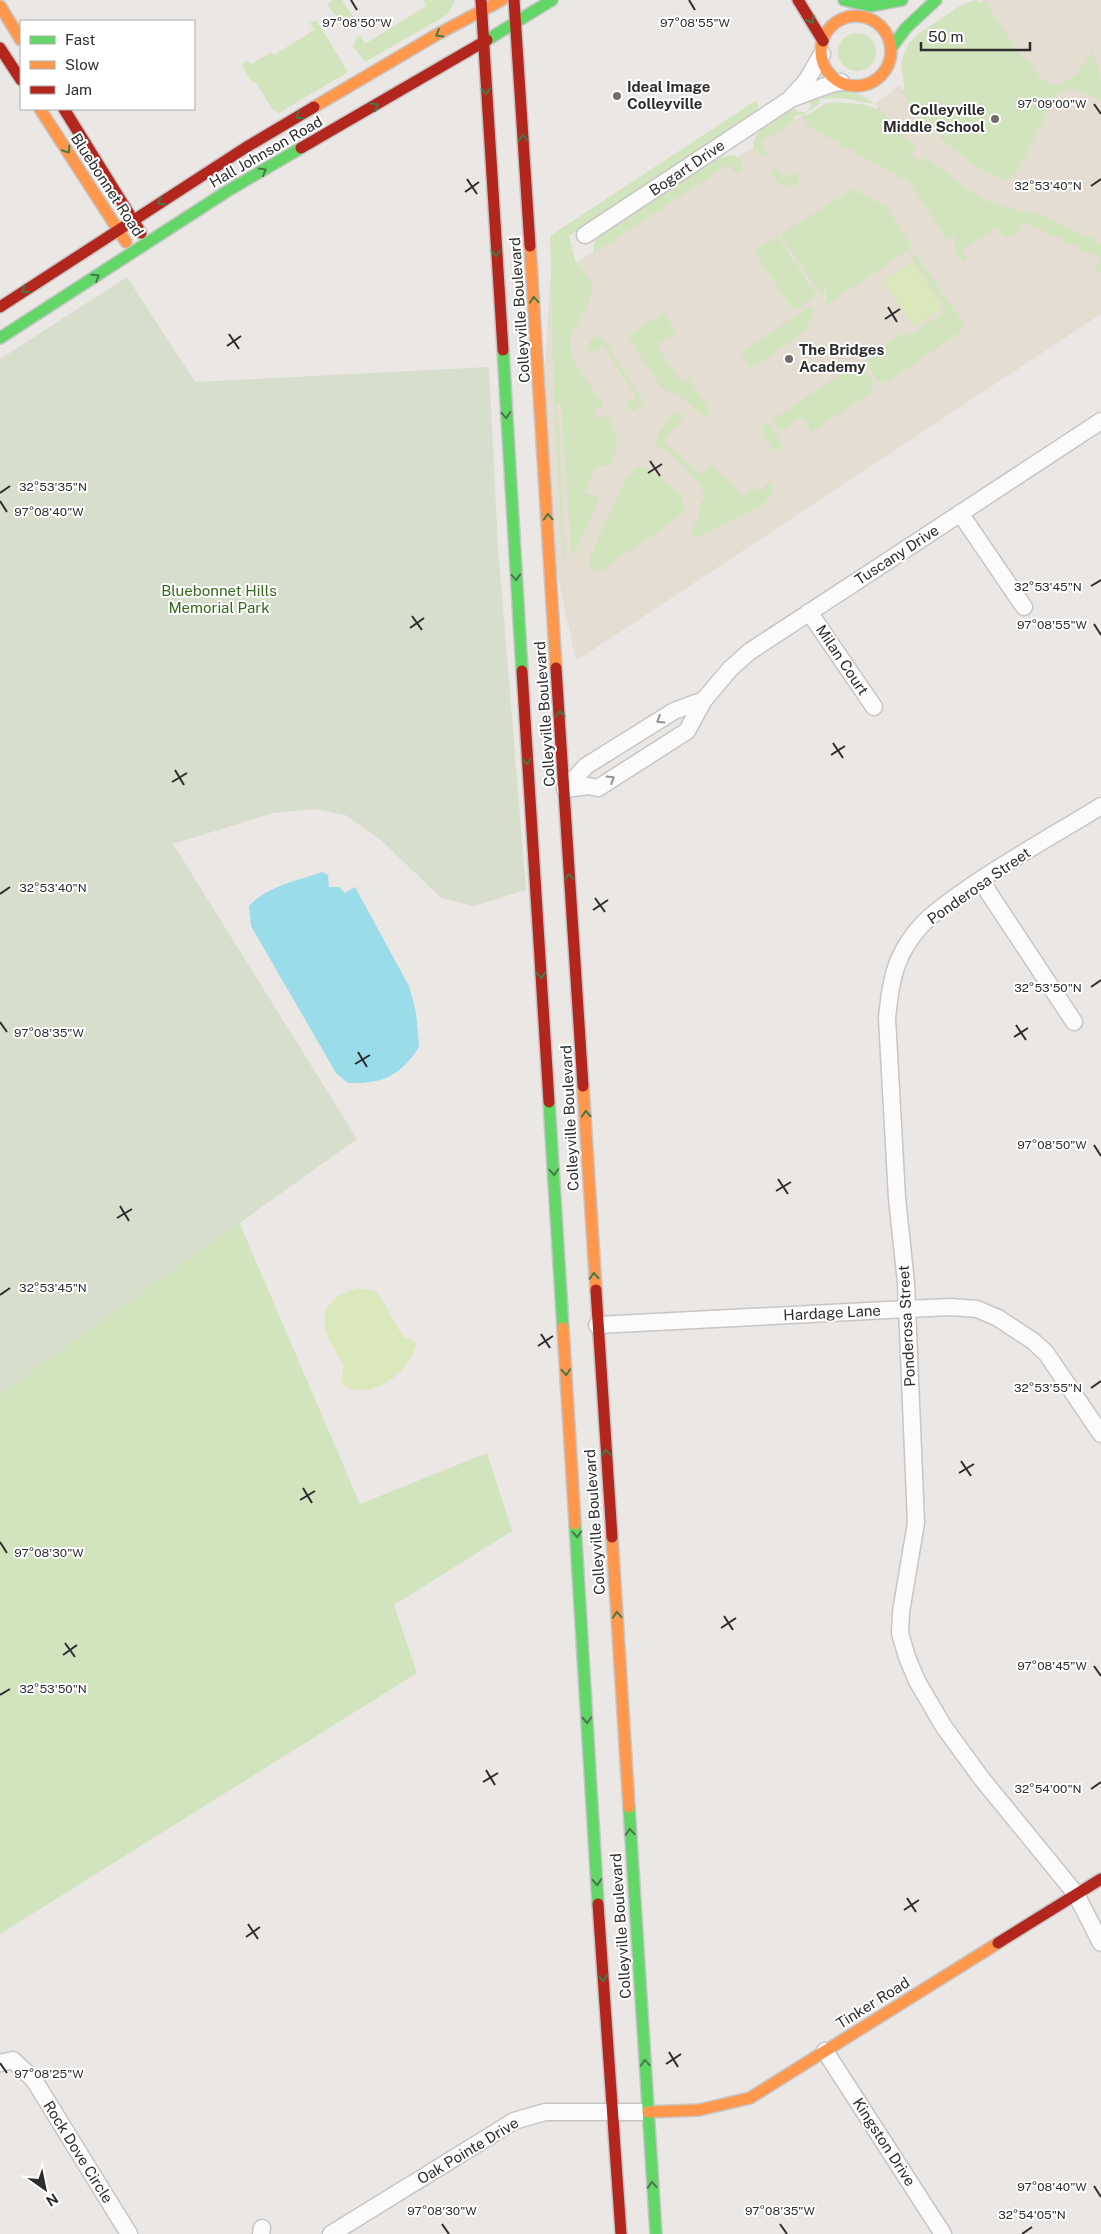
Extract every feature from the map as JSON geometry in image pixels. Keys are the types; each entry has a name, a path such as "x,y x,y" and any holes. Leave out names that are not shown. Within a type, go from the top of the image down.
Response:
{"main road":[{"name":"Hall Johnson Road","path":"0,307 275,130 481,5 502,0"},
{"name":"Colleyville Boulevard","path":"514,0 560,789 572,916 585,1101 615,1665 656,2234"},
{"name":"Hall Johnson Road","path":"0,338 229,190 552,0"},
{"path":"798,0 822,47 828,71 842,82 859,86 874,81 886,70 891,55 888,37 874,21 844,13 838,2"},
{"path":"838,2 870,6 902,6 931,0"},
{"path":"891,48 903,29 936,0"},
{"name":"Colleyville Boulevard","path":"481,5 534,791 589,1671 612,2112 621,2234"},
{"path":"0,6 20,38"},
{"path":"822,47 829,30 840,21 859,16"},
{"path":"874,21 888,17"},
{"path":"0,33 13,27"},
{"path":"0,48 20,78"},
{"name":"Bluebonnet Road","path":"41,110 133,252"},
{"name":"Bluebonnet Road","path":"65,110 147,243"},
{"path":"266,150 275,130"},
{"path":"229,190 241,169"},
{"name":"Tinker Road","path":"648,2112 677,2113 703,2110 750,2098 1101,1879"}],"street":[{"name":"Bogart Drive","path":"789,100 807,80 822,47"},
{"name":"Bogart Drive","path":"585,235 789,100 842,82"},
{"name":"Tuscany Drive","path":"560,789 588,786 598,788 687,731 704,700 730,669 749,652 1101,421"},
{"path":"960,513 1024,607"},
{"name":"Milan Court","path":"810,612 874,707"},
{"name":"Tuscany Drive","path":"560,789 586,766 674,711 704,700"},
{"path":"637,734 651,754"},
{"name":"Ponderosa Street","path":"1101,806 981,881 930,917 912,938 898,961 890,991 888,1018 896,1188 907,1309 916,1523 901,1612 900,1633 907,1658 917,1681 944,1727 982,1779 1076,1894 1101,1942"},
{"path":"981,881 1074,1022"},
{"name":"Hardage Lane","path":"597,1325 907,1309 977,1309 998,1318 1034,1341 1046,1353 1101,1434"},
{"name":"Kingston Drive","path":"825,2051 942,2234"},
{"name":"Rock Dove Circle","path":"0,2064 13,2060 34,2080 129,2234"},
{"name":"Oak Pointe Drive","path":"331,2234 514,2121 545,2112 648,2112"}],"shaded area":[{"name":"The Bridges Academy","path":"974,0 979,3 983,0 1101,0 1101,314 576,661 556,568 543,404 550,280 804,114 806,116 825,104 833,102 866,105 876,109 878,107 875,104 900,85 902,90 905,89 901,62 913,39 964,4"}],"green space":[{"path":"334,0 342,0 354,18 345,20 338,17 327,4"},
{"path":"423,0 455,0 449,13 445,16 365,62 353,46 357,37 360,36 365,44 426,6"},
{"path":"977,0 979,3 987,1 990,5 988,7 1024,60 1028,60 1042,79 1057,84 1065,82 1078,71 1092,51 1100,74 1098,75 1101,82 1101,100 1073,89 1061,91 1056,95 1017,172 1007,179 996,177 981,169 948,144 918,114 902,90 905,89 901,67 909,43 921,32 960,6"},
{"path":"317,21 348,72 279,113 273,110 242,65 247,60 251,64 272,52 274,55 314,30 310,23"},
{"path":"857,33 870,39 876,52 870,65 857,71 844,65 838,52 844,39"},
{"path":"842,90 861,95 875,104 841,98 823,99 819,93"},
{"path":"815,94 820,101 819,104 804,114 805,116 825,104 833,102 866,105 876,109 878,107 916,148 910,154 920,163 926,157 964,187 988,202 1040,214 1101,243 1101,273 1095,269 1100,258 1025,222 1018,234 1004,237 997,227 961,251 967,259 964,263 954,250 956,237 953,236 949,242 909,182 809,127 800,114 793,118 795,121 761,142 767,152 765,155 760,155 754,150 753,141 762,128 793,107 798,112 806,112 812,105 804,99"},
{"path":"755,101 759,105 756,111 569,236 575,260 593,285 588,303 573,331 570,340 571,349 579,368 603,403 603,406 593,412 599,420 606,415 616,434 617,445 610,466 597,466 584,493 599,496 599,499 572,558 561,404 555,404 560,438 563,528 567,559 563,555 554,405 550,236"},
{"path":"734,155 743,162 740,172 735,172 729,164 594,253 595,241 608,230 717,158"},
{"path":"777,169 784,178 795,172 800,182 792,186 779,184 772,174 773,170"},
{"path":"852,189 886,207 911,245 911,248 827,305 824,302 827,300 828,284 826,284 822,297 780,235"},
{"path":"777,236 816,295 794,311 754,252"},
{"path":"913,254 917,255 964,325 961,331 887,382 877,380 865,363 866,360 905,332 909,336 946,311 910,256"},
{"path":"912,262 942,308 914,327 884,281"},
{"name":"Bluebonnet Hills Memorial Park","path":"127,277 195,382 489,367 498,547 526,890 474,906 441,898 381,840 345,815 315,809 273,813 173,844 357,1139 0,1394 0,359"},
{"path":"811,305 813,314 810,323 802,332 792,341 750,368 741,353"},
{"path":"663,312 676,332 656,345 682,384 688,379 710,412 705,418 676,392 673,395 661,387 628,336"},
{"path":"595,337 603,339 641,397 643,401 635,411 631,411 626,404 636,396 603,346 592,353 588,347 589,341"},
{"path":"857,363 873,382 870,393 812,432 802,417 780,431 772,420"},
{"path":"676,411 684,417 663,440 701,475 710,465 732,483 741,497 756,488 758,491 769,483 773,489 770,497 761,506 696,538 691,533 699,515 701,500 705,500 703,492 692,475 677,459 653,444 658,438 656,436"},
{"path":"768,423 784,446 775,452 760,428"},
{"path":"639,467 651,471 677,492 683,502 682,514 601,571 596,571 589,566 589,559 627,476"},
{"path":"239,1222 360,1504 487,1453 512,1531 394,1605 417,1673 0,1934 0,1394"},
{"path":"359,1288 375,1291 386,1306 403,1337 417,1343 406,1365 397,1374 387,1382 365,1390 353,1389 341,1384 344,1366 329,1341 325,1323 325,1315 332,1302 344,1293"}],"water":[{"path":"322,872 328,875 329,887 339,887 345,893 355,887 409,986 416,1012 419,1047 405,1065 381,1080 348,1083 336,1073 251,926 249,906 256,899 273,889"}],"traffic: fast":[{"path":"487,40 552,0"},
{"path":"844,0 870,6 902,0"},
{"path":"891,48 906,28 936,0"},
{"path":"0,338 229,190 301,148"},
{"path":"503,350 522,671"},
{"path":"549,1102 563,1328"},
{"path":"575,1524 598,1904"},
{"path":"629,1807 656,2234"}],"traffic: slow":[{"path":"314,107 436,35 502,0"},
{"path":"0,6 20,38"},
{"path":"856,16 875,22 885,32 891,51 885,70 875,80 856,86 837,80 827,70 821,51 827,32 837,22 856,16"},
{"path":"41,110 126,242"},
{"path":"530,246 556,668"},
{"path":"583,1086 596,1290"},
{"path":"563,1328 575,1524"},
{"path":"612,1537 629,1807"},
{"path":"648,2112 699,2110 750,2098 998,1943"}],"traffic: jam":[{"path":"481,0 503,350"},
{"path":"514,0 530,246"},
{"path":"798,0 823,41"},
{"path":"301,148 487,40"},
{"path":"0,48 20,78"},
{"path":"0,307 245,148 314,107"},
{"path":"65,110 141,233"},
{"path":"556,668 583,1086"},
{"path":"522,671 549,1102"},
{"path":"596,1290 612,1537"},
{"path":"998,1943 1101,1879"},
{"path":"598,1904 621,2234"}],"place":[{"name":"Ideal Image Colleyville","path":"617,96"},
{"name":"Colleyville Middle School","path":"995,119"},
{"name":"The Bridges Academy","path":"789,359"}]}
